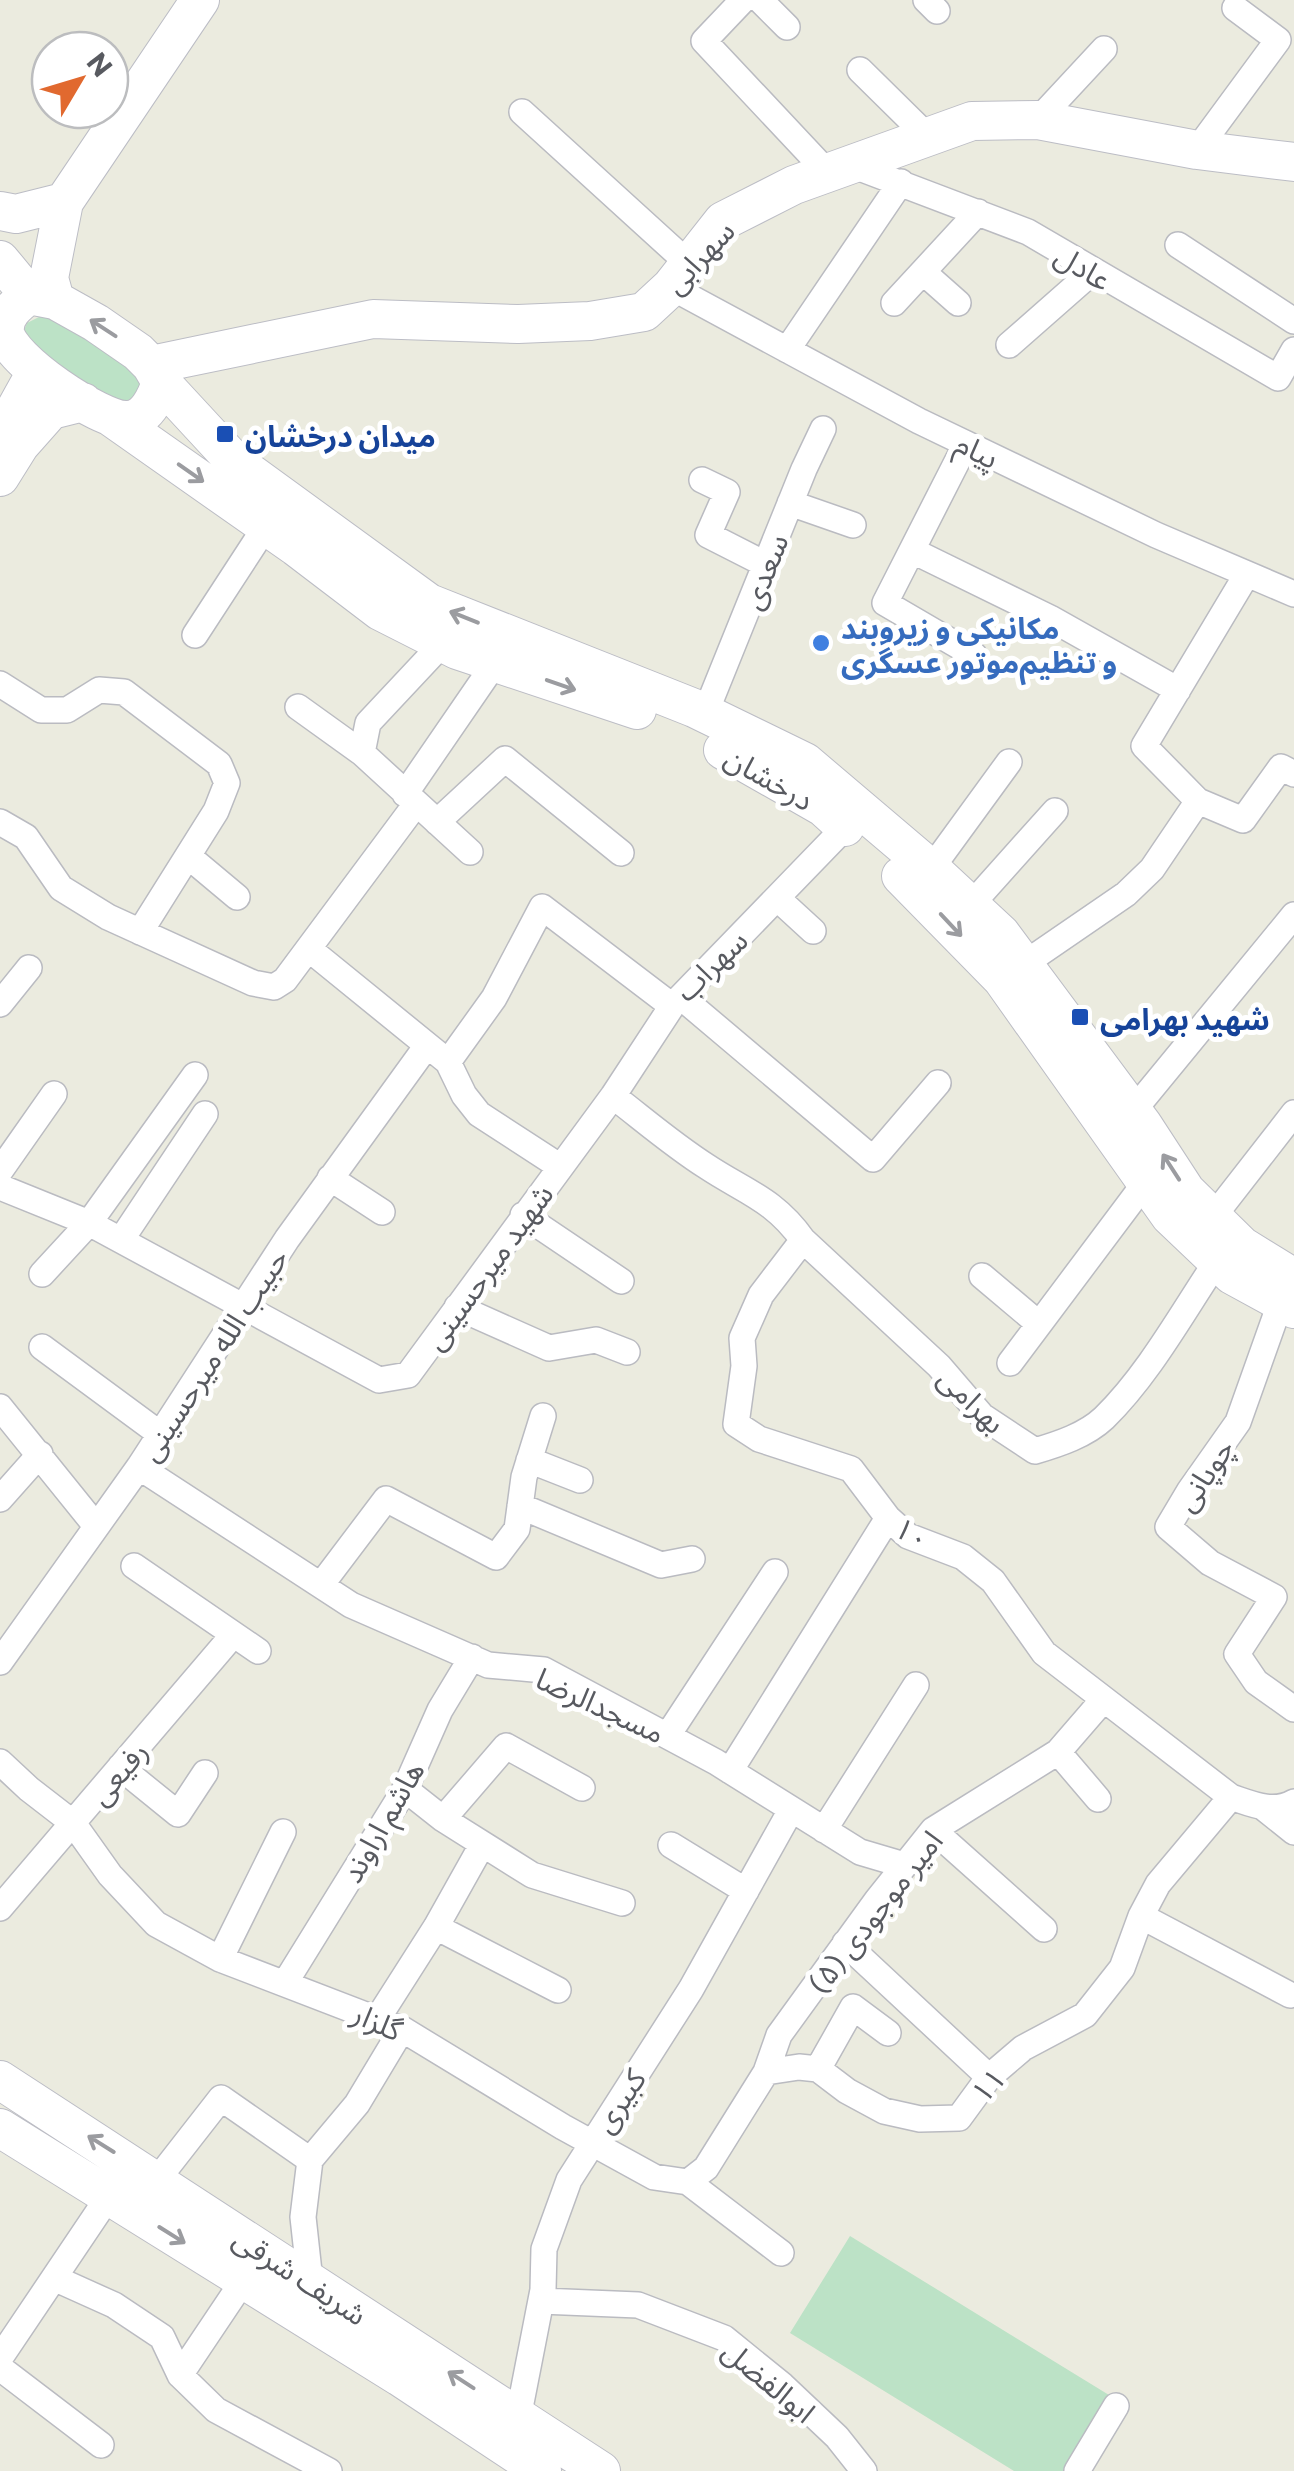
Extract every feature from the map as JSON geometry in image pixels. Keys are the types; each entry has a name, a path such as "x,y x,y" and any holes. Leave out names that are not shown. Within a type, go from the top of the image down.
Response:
{"main road":[{"path":"0,260 42,298 96,323 156,374 153,403 136,418 126,420 97,410 36,372 3,336 9,313 42,298 64,202 200,0"},
{"name":"سهرابی","path":"156,374 373,320 518,324 590,321 644,312 680,276 723,221 794,185 972,121 1038,120 1196,150 1290,156"},
{"path":"0,212 16,214 64,202"},
{"path":"0,438 36,372"},
{"name":"درخشان","path":"156,374 235,462 429,603 705,714 805,762 1002,979 1170,1216 1232,1275 1290,1291"},
{"path":"0,477 20,445 51,410 97,410"},
{"name":"درخشان","path":"97,410 266,526 380,611 443,643 659,718 768,773 823,807 854,818 931,868 1001,934 1186,1191 1290,1291"},
{"name":"شریف شرقی","path":"0,2080 601,2471"},
{"name":"شریف شرقی","path":"0,2128 400,2377 542,2471"}],"street":[{"path":"743,0 704,40 838,168"},
{"path":"760,0 787,28"},
{"path":"1196,150 1278,40 1235,8"},
{"path":"1038,120 1104,49"},
{"path":"860,70 927,136"},
{"name":"پیام","path":"522,112 680,276 786,350 966,444 1156,535 1294,594"},
{"name":"عادل","path":"838,168 901,182 1028,232 1278,378 1294,350"},
{"path":"786,350 901,182"},
{"path":"894,302 978,212"},
{"path":"1178,245 1294,321"},
{"path":"923,272 958,303"},
{"path":"1009,345 1092,272"},
{"name":"سعدی","path":"705,714 823,429"},
{"path":"966,444 885,603 974,655"},
{"path":"702,480 727,492 708,536 765,564"},
{"path":"790,502 853,525"},
{"path":"195,636 266,526"},
{"path":"913,551 1050,618 1178,690"},
{"path":"1246,574 1144,746 1198,801 1243,820 1281,767 1294,774"},
{"path":"362,754 368,723 443,643"},
{"path":"0,822 26,837 61,888 140,932 253,983 274,987 286,980 309,949 411,799 496,663"},
{"path":"0,684 41,710 67,710 99,690 124,692 219,764 227,783 216,812 140,932"},
{"path":"298,707 362,754 470,852"},
{"path":"437,822 504,759 620,853"},
{"path":"931,868 1010,762"},
{"path":"1024,964 1126,894 1152,869 1198,801"},
{"path":"970,906 1055,812"},
{"name":"سهراب","path":"448,1062 494,998 542,907 676,1002 854,818"},
{"path":"188,856 237,897"},
{"path":"778,898 813,932"},
{"path":"1132,1111 1294,915"},
{"path":"309,949 448,1062 464,1095 479,1114 559,1166"},
{"path":"0,1004 29,968"},
{"path":"676,1002 873,1159 938,1083"},
{"name":"شهید میرحسینی","path":"0,1187 89,1223 380,1380 408,1375 613,1096 676,1002"},
{"name":"حبیب الله میرحسینی","path":"0,1662 139,1467 330,1178 426,1047"},
{"path":"42,1274 89,1223 195,1075"},
{"path":"0,1171 54,1094"},
{"path":"613,1096 706,1166 786,1216 804,1240"},
{"path":"1213,1216 1294,1113"},
{"path":"121,1240 205,1114"},
{"path":"330,1178 382,1212"},
{"path":"1010,1363 1146,1183"},
{"path":"523,1215 621,1281"},
{"name":"بهرامی","path":"804,1240 939,1366 982,1416 1035,1451 1064,1442 1102,1420 1140,1374 1218,1261"},
{"name":"۱۰","path":"804,1240 761,1295 742,1338 744,1366 736,1424 759,1439 851,1468 888,1518 908,1536 963,1557 993,1581 1044,1652 1230,1796 1264,1808"},
{"path":"982,1276 1039,1324"},
{"name":"چوپانی","path":"1290,1291 1238,1422 1168,1527 1210,1563 1274,1597 1237,1654 1256,1682 1294,1709"},
{"path":"457,1307 549,1348 596,1340 627,1352"},
{"path":"42,1347 160,1434"},
{"path":"0,1406 96,1526"},
{"path":"321,1585 386,1498 496,1556 517,1529 529,1460 543,1416"},
{"path":"0,1498 40,1454"},
{"path":"529,1460 580,1480"},
{"name":"مسجدالرضا","path":"139,1467 352,1605 488,1665 544,1670 730,1770 860,1852 904,1865"},
{"path":"520,1506 661,1565 692,1559"},
{"path":"730,1770 888,1518"},
{"path":"134,1566 258,1651"},
{"path":"668,1735 775,1572"},
{"name":"رفیعی","path":"0,1908 233,1634"},
{"name":"هاشم اراوند","path":"285,1983 405,1789 440,1710 472,1658"},
{"path":"824,1830 916,1685"},
{"name":"امیر موجودی (۵)","path":"766,2072 779,2035 933,1830 1058,1752 1103,1700"},
{"path":"442,1819 506,1746 582,1788"},
{"path":"1058,1752 1098,1799"},
{"name":"گلزار","path":"0,1762 74,1823 110,1875 156,1924 220,1958 402,2029 654,2177 688,2182 781,2254"},
{"path":"120,1768 178,1814 205,1773"},
{"path":"405,1789 442,1819 532,1875 622,1903"},
{"name":"۱۱","path":"818,2069 847,2092 884,2110 920,2118 959,2118 989,2077 1023,2048 1084,2015 1122,1968 1141,1916 1158,1884 1230,1796"},
{"path":"1264,1808 1294,1802"},
{"path":"1264,1808 1294,1832"},
{"name":"کبیری","path":"518,2418 541,2300 544,2249 569,2180 690,1989 791,1810"},
{"path":"933,1830 1044,1929"},
{"path":"220,1958 283,1832"},
{"path":"378,2018 482,1845"},
{"path":"670,1845 746,1891"},
{"path":"1141,1916 1290,1994"},
{"path":"436,1927 558,1990"},
{"path":"845,1944 989,2077"},
{"path":"688,2182 706,2168 766,2072 818,2069 853,2007 888,2033"},
{"path":"310,2281 303,2217 310,2160 357,2104 402,2029"},
{"path":"157,2180 220,2098 310,2160"},
{"path":"0,2358 109,2196"},
{"path":"54,2278 114,2305 162,2337 180,2375 216,2410 328,2471"},
{"path":"180,2375 237,2290"},
{"name":"ابوالفضل","path":"541,2300 638,2305 724,2338 837,2437 864,2471"},
{"path":"0,2368 101,2445"},
{"path":"1077,2471 1116,2406"}],"green space":[{"path":"43,315 140,371 144,388 130,407 114,407 21,338 27,323"},
{"path":"850,2236 1109,2395 1063,2471 1014,2471 790,2333"}],"place":[{"name":"میدان درخشان","path":"225,434"},
{"name":"مکانیکی و زیروبند و تنظیم‌موتور عسگری","path":"821,643"},
{"name":"شهید بهرامی","path":"1080,1017"}]}
